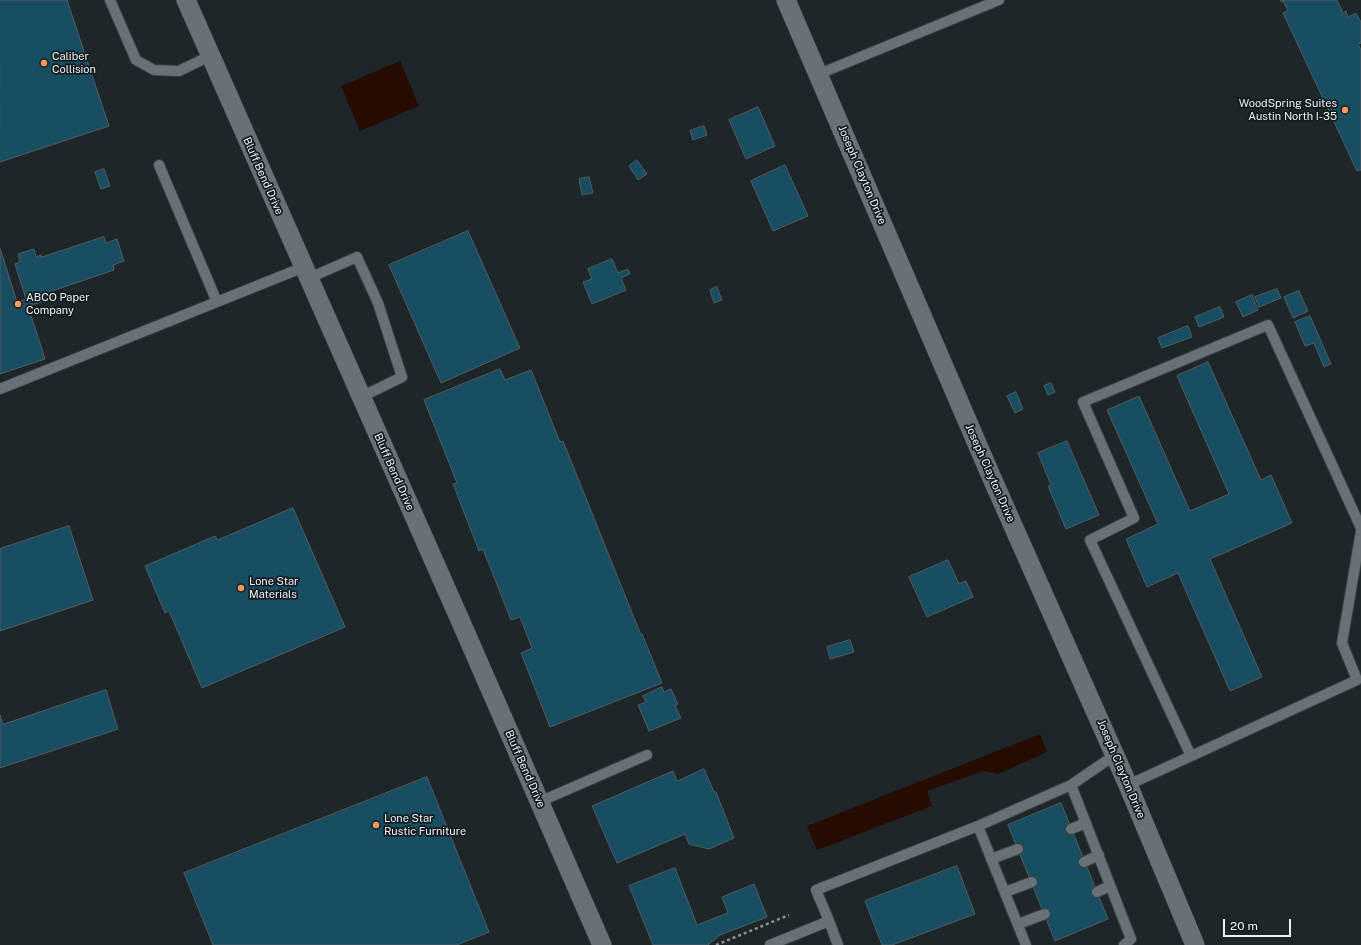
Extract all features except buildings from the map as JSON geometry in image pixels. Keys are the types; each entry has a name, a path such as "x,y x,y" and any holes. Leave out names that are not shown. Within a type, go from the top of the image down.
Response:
{"street":[{"name":"Bluff Bend Drive","path":"186,0 602,945"},
{"name":"Joseph Clayton Drive","path":"786,0 988,469 1128,785 1195,945"}],"lane":[{"path":"110,0 136,60 154,70 179,71 210,56"},
{"path":"819,74 999,0"},
{"path":"159,166 217,302"},
{"path":"0,389 217,302 306,272 357,257 378,303 402,378 361,397"},
{"path":"1128,785 1357,680 1342,643 1361,530 1268,325 1084,402 1134,518 1090,540 1191,756"},
{"path":"539,802 647,755"},
{"path":"838,945 816,890 978,826 1071,785 1115,755"},
{"path":"1071,785 1131,939 1124,945"},
{"path":"1071,829 1086,824"},
{"path":"978,826 1026,945"},
{"path":"991,859 1018,849"},
{"path":"1084,862 1098,855"},
{"path":"1005,892 1032,882"},
{"path":"1097,892 1110,886"},
{"path":"1018,924 1044,914"},
{"path":"770,945 829,921"}],"path":[{"path":"716,945 789,916"}],"shaded area":[{"path":"400,61 419,106 360,131 341,86"},
{"path":"1040,734 1047,752 998,774 983,771 927,791 932,806 817,850 807,826"}],"place":[{"name":"Caliber Collision","path":"44,63"},
{"name":"WoodSpring Suites Austin North I-35","path":"1345,110"},
{"name":"ABCO Paper Company","path":"18,304"},
{"name":"Lone Star Materials","path":"241,588"},
{"name":"Lone Star Rustic Furniture","path":"376,825"}]}
